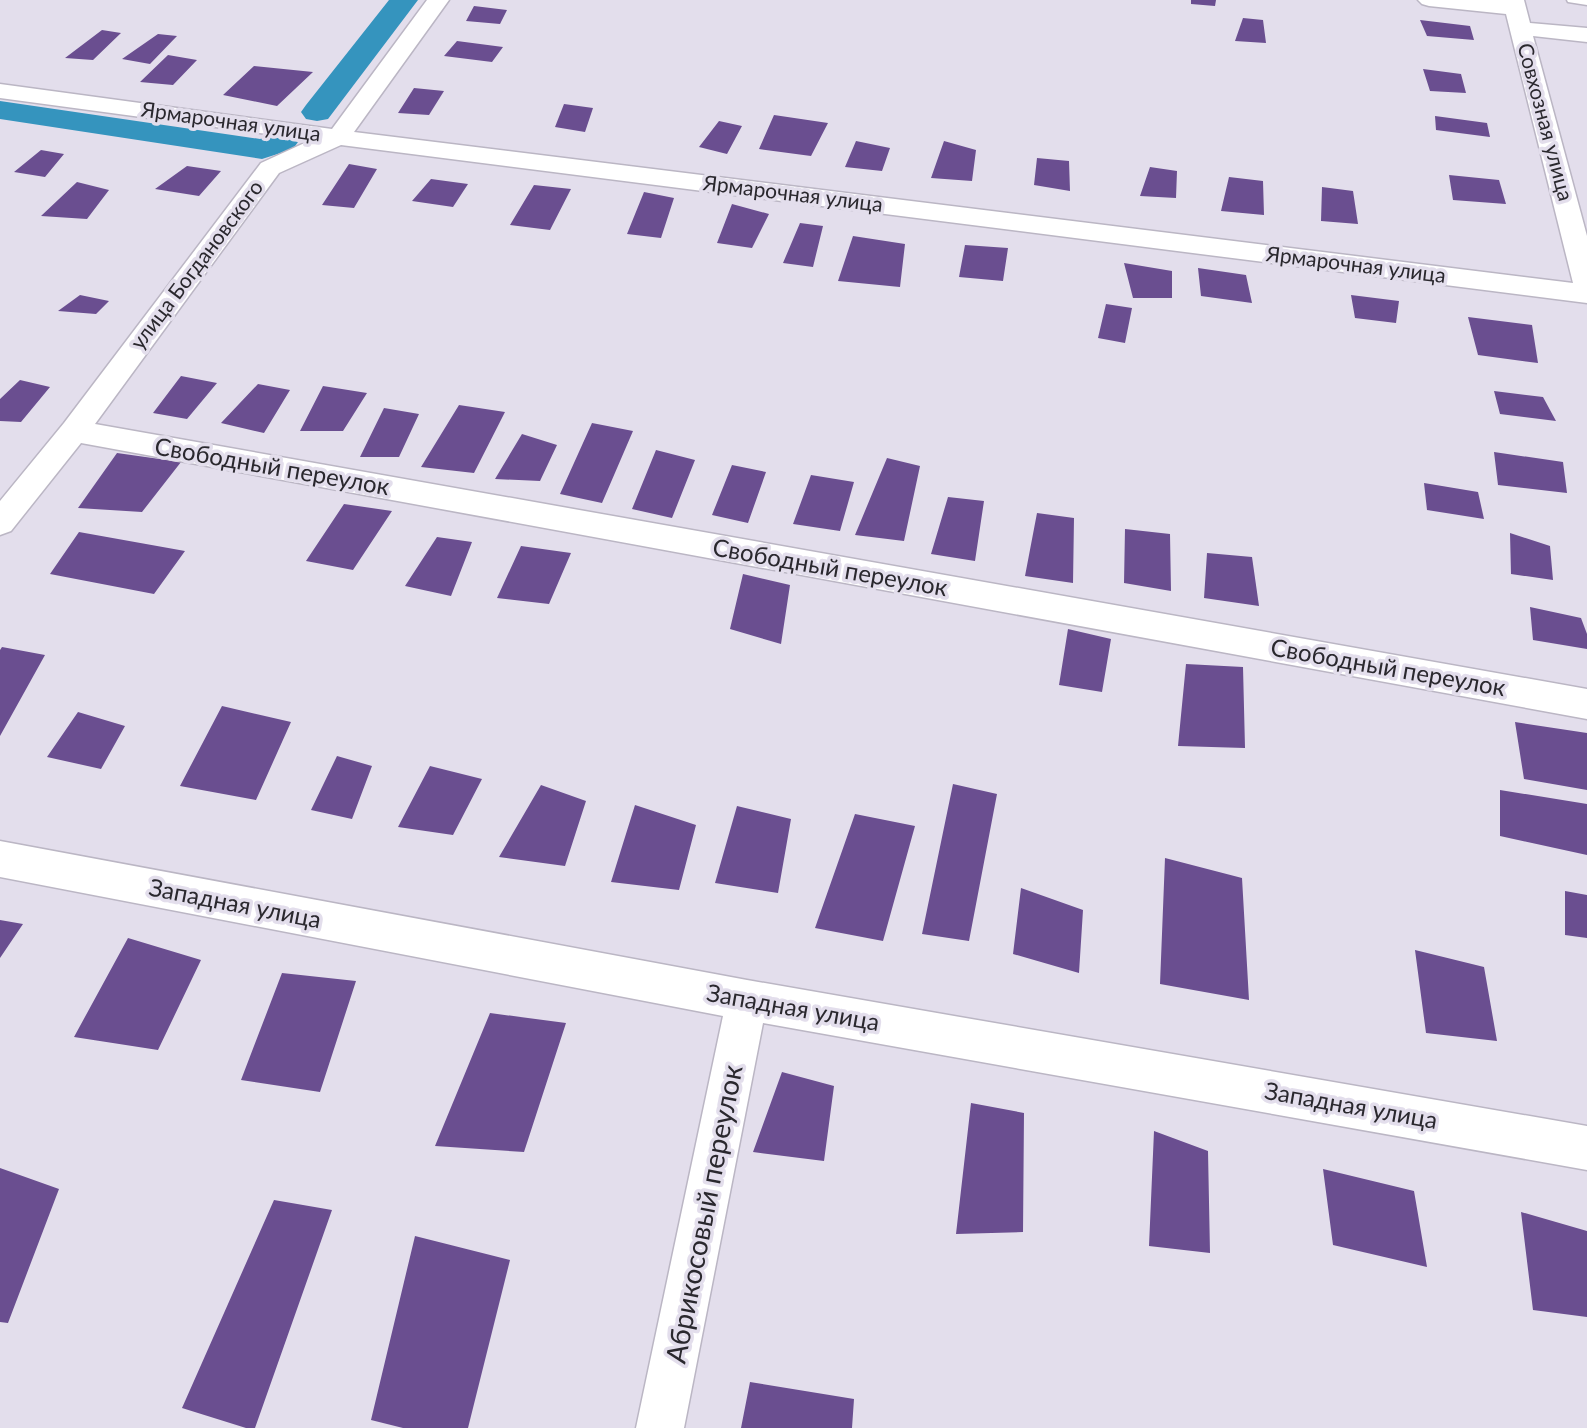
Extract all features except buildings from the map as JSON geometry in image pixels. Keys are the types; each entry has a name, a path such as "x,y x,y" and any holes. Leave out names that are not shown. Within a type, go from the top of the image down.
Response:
{"street":[{"name":"улица Богдановского","path":"0,523 74,431 270,168 338,137 438,0"},
{"path":"1429,0 1516,12 1587,35"},
{"name":"Совхозная улица","path":"1516,12 1587,285"},
{"name":"Ярмарочная улица","path":"0,90 338,137 1587,293"},
{"name":"Свободный переулок","path":"74,431 1587,704"},
{"name":"Западная улица","path":"0,859 747,1000 1587,1148"},
{"name":"Абрикосовый переулок","path":"660,1428 747,1000"}],"lane":[{"path":"1572,0 1587,2"}],"waterway":[{"path":"317,112 404,0"},
{"path":"0,110 262,149 282,142"}]}
